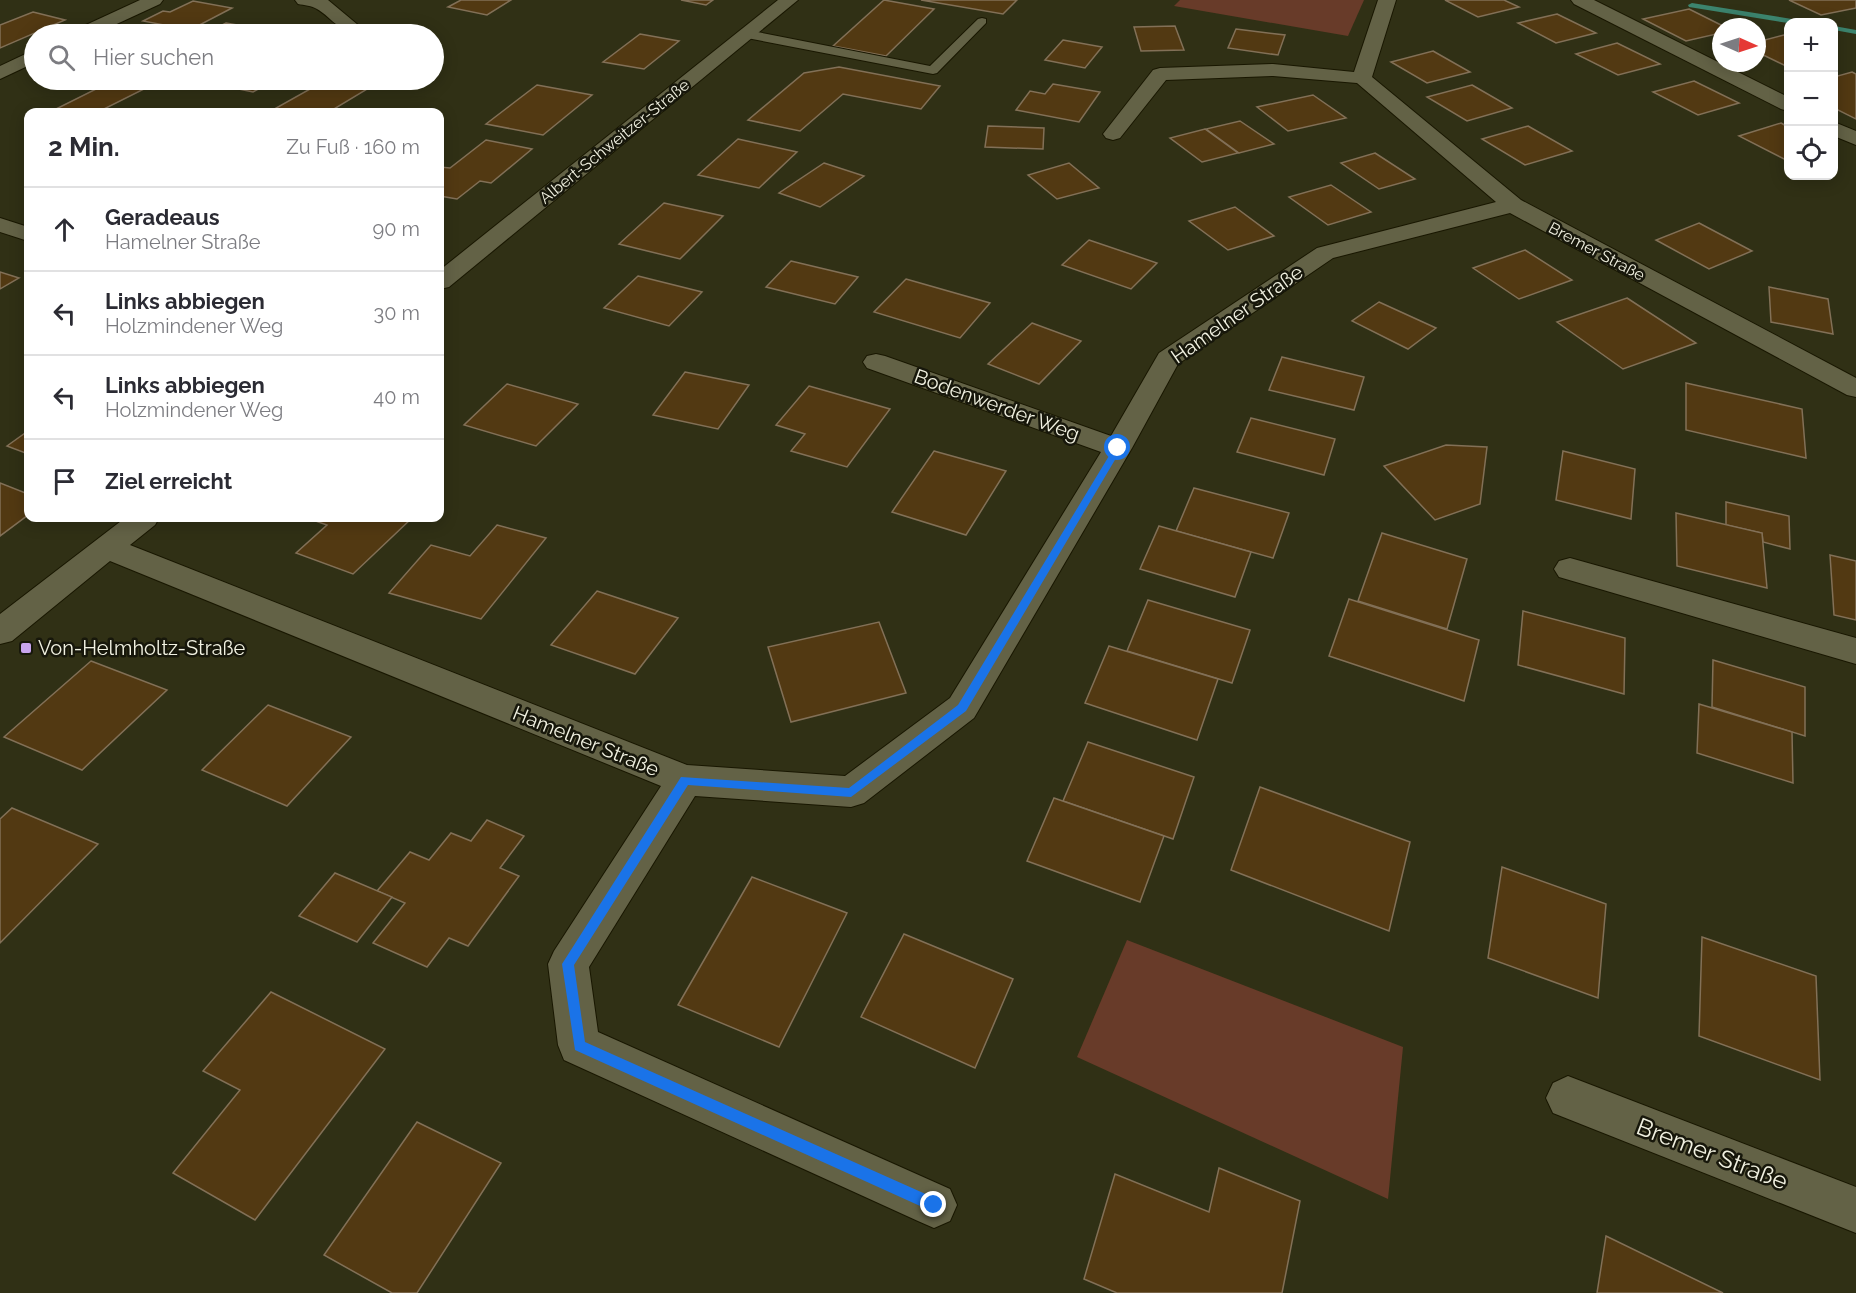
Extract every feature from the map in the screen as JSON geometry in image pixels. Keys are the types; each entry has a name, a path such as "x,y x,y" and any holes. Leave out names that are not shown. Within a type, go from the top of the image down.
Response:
{"street":[{"path":"102,24 154,0"},
{"path":"304,0 322,4 347,24"},
{"name":"Albert-Schweitzer-Straße","path":"444,279 789,0"},
{"path":"1113,134 1160,74 1273,69 1362,78 1388,0"},
{"path":"1580,0 1784,103"},
{"path":"0,73 24,61"},
{"name":"Bremer Straße","path":"1362,78 1513,205 1856,389"},
{"path":"1838,130 1856,139"},
{"name":"Hamelner Straße","path":"106,548 685,780 851,792 962,708 1118,448 1168,359 1325,253 1513,205"},
{"path":"0,225 24,233"},
{"name":"Bodenwerder Weg","path":"876,362 1118,448"},
{"path":"0,632 139,522"},
{"path":"1570,570 1856,651"},
{"path":"685,780 568,964 579,1045 934,1205"},
{"name":"Bremer Straße","path":"1568,1098 1856,1210"}],"lane":[{"path":"747,34 933,70 982,21"}],"shaded area":[{"path":"1180,0 1364,0 1348,36 1174,6"},
{"path":"1127,940 1403,1047 1388,1199 1077,1057"}],"building":[{"path":"461,0 511,0 487,15 448,7"},
{"path":"681,0 713,0 706,5"},
{"path":"884,0 934,9 886,56 833,46"},
{"path":"921,0 1017,0 1003,14"},
{"path":"1445,0 1504,0 1519,7 1478,17"},
{"path":"1789,0 1856,0 1856,8 1821,15"},
{"path":"193,1 232,8 201,24 159,24 143,21 163,11 170,12"},
{"path":"1689,9 1712,20 1712,35 1686,41 1643,19"},
{"path":"33,12 65,20 56,24 24,24 24,38 0,48 0,25"},
{"path":"1557,14 1596,33 1556,43 1518,23"},
{"path":"1175,26 1184,50 1141,51 1134,27"},
{"path":"1236,29 1285,35 1278,55 1228,48"},
{"path":"640,34 679,41 644,69 603,62"},
{"path":"1784,35 1784,65 1766,56 1766,40"},
{"path":"1063,40 1102,47 1085,68 1045,60"},
{"path":"1617,43 1660,64 1618,75 1576,54"},
{"path":"1433,51 1470,72 1427,83 1391,62"},
{"path":"839,67 940,86 921,109 843,94 800,131 748,120 804,73"},
{"path":"1852,72 1856,74 1856,119 1838,110 1838,76"},
{"path":"1694,81 1739,103 1698,115 1653,92"},
{"path":"1053,84 1100,92 1079,122 1016,110 1030,91 1045,94"},
{"path":"537,85 592,95 543,135 486,124"},
{"path":"1472,85 1512,108 1467,121 1427,97"},
{"path":"94,90 142,90 106,108 58,108"},
{"path":"308,90 366,90 336,108 276,108"},
{"path":"1313,95 1346,118 1288,131 1257,107"},
{"path":"1240,121 1274,144 1239,153 1206,129"},
{"path":"1781,123 1784,125 1784,159 1739,136"},
{"path":"988,126 1044,128 1043,149 985,147"},
{"path":"1528,126 1572,151 1525,165 1482,139"},
{"path":"1205,129 1238,153 1202,162 1170,138"},
{"path":"738,139 797,152 759,188 698,175"},
{"path":"486,140 532,149 491,183 480,181 457,199 444,197 444,167 450,168"},
{"path":"1375,153 1415,179 1379,189 1341,163"},
{"path":"824,163 864,176 820,207 779,193"},
{"path":"1069,163 1099,188 1057,199 1028,175"},
{"path":"1331,185 1371,212 1328,225 1289,197"},
{"path":"664,203 723,216 680,259 619,244"},
{"path":"1235,207 1274,236 1228,250 1189,221"},
{"path":"1699,223 1752,251 1709,269 1656,240"},
{"path":"1089,240 1157,263 1131,289 1062,265"},
{"path":"1525,250 1572,280 1519,299 1473,268"},
{"path":"791,261 858,277 835,304 766,287"},
{"path":"0,272 19,278 0,289"},
{"path":"638,276 702,292 669,326 604,308"},
{"path":"906,279 990,303 960,338 874,312"},
{"path":"1769,287 1828,299 1833,334 1771,322"},
{"path":"1627,298 1696,343 1623,369 1557,322"},
{"path":"1379,302 1436,328 1408,349 1352,321"},
{"path":"1032,323 1081,341 1039,384 988,364"},
{"path":"1282,357 1364,377 1354,410 1269,390"},
{"path":"685,372 749,385 718,429 653,415"},
{"path":"1686,383 1802,409 1806,458 1686,430"},
{"path":"507,384 578,404 536,446 464,425"},
{"path":"809,386 890,409 847,467 791,451 805,434 776,425"},
{"path":"1251,418 1335,439 1324,475 1237,452"},
{"path":"24,434 24,452 7,446"},
{"path":"1446,445 1487,447 1480,504 1435,520 1384,466"},
{"path":"934,451 1006,471 966,535 892,512"},
{"path":"1563,451 1635,469 1631,519 1556,500"},
{"path":"0,483 24,492 24,518 0,536"},
{"path":"1194,488 1289,513 1273,558 1176,531"},
{"path":"1726,502 1789,516 1790,549 1763,542 1762,533 1726,525"},
{"path":"1676,513 1762,533 1767,588 1677,566"},
{"path":"318,522 408,522 353,574 296,553 327,525"},
{"path":"497,525 546,538 481,619 389,593 431,545 470,556"},
{"path":"1159,526 1251,552 1235,597 1140,569"},
{"path":"1382,533 1467,559 1447,629 1358,601"},
{"path":"1830,555 1856,561 1856,620 1834,615"},
{"path":"597,591 678,618 635,674 551,645"},
{"path":"1349,599 1479,640 1464,701 1329,656"},
{"path":"1148,600 1250,630 1232,683 1127,651"},
{"path":"1523,611 1625,638 1624,694 1518,665"},
{"path":"879,622 906,693 791,722 768,647"},
{"path":"1109,646 1218,679 1197,740 1085,703"},
{"path":"1713,660 1805,687 1805,736 1712,707"},
{"path":"91,661 167,690 82,770 4,737"},
{"path":"1699,704 1792,732 1793,783 1697,753"},
{"path":"268,705 351,737 287,806 202,770"},
{"path":"1088,742 1194,777 1173,839 1063,801"},
{"path":"1260,787 1410,842 1389,931 1231,870"},
{"path":"1054,798 1164,836 1140,902 1027,861"},
{"path":"12,808 98,844 0,943 0,819"},
{"path":"487,820 524,836 500,868 519,876 468,946 449,938 427,967 373,943 405,903 377,891 410,852 429,860 451,833 471,841"},
{"path":"1502,867 1606,904 1598,998 1488,958"},
{"path":"335,873 392,897 357,942 299,916"},
{"path":"752,877 847,913 779,1047 678,1005"},
{"path":"904,934 1013,979 975,1068 861,1017"},
{"path":"1702,937 1816,976 1820,1080 1699,1036"},
{"path":"271,992 385,1049 255,1220 173,1173 240,1090 203,1071"},
{"path":"417,1122 501,1163 417,1293 392,1293 324,1255"},
{"path":"1219,1168 1300,1201 1282,1293 1117,1293 1084,1279 1115,1174 1209,1212"},
{"path":"1606,1236 1723,1293 1597,1293"}],"waterway":[{"path":"1692,5 1784,20"},
{"path":"1838,29 1856,32"}],"place":[{"name":"Von-Helmholtz-Straße","path":"26,648"}],"route":[{"path":"934,1205 579,1045 568,964 685,780 851,792 962,708 1118,448"}]}
